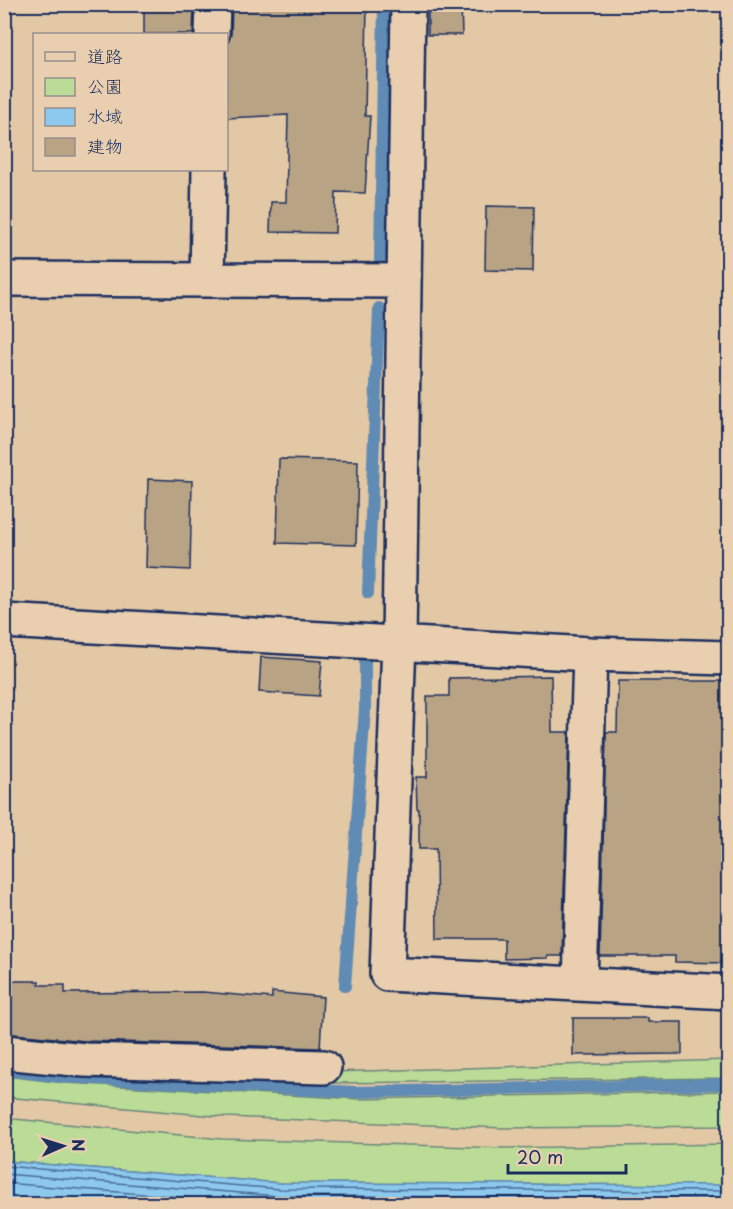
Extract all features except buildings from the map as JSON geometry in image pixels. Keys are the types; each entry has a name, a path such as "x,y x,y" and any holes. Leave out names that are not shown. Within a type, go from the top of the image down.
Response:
{"street":[{"path":"212,33 213,4"},
{"path":"408,4 399,642 387,974 729,992"},
{"path":"207,280 209,171"},
{"path":"4,279 403,281"},
{"path":"4,621 590,654 729,658"},
{"path":"580,984 590,654"},
{"path":"4,1053 84,1060 324,1067"}],"green space":[{"path":"728,1060 728,1078 331,1083 331,1072"},
{"path":"5,1076 65,1083 361,1099 728,1091 728,1126 504,1128 225,1117 5,1097"},
{"path":"4,1118 222,1139 504,1148 728,1144 728,1185 280,1183 5,1161"}],"water":[{"path":"4,1161 280,1183 728,1185 728,1204 5,1204"}],"waterway":[{"path":"380,259 384,4"},
{"path":"368,593 379,308"},
{"path":"345,986 365,709 365,659"},
{"path":"4,1070 61,1077 355,1092 728,1084"}]}
